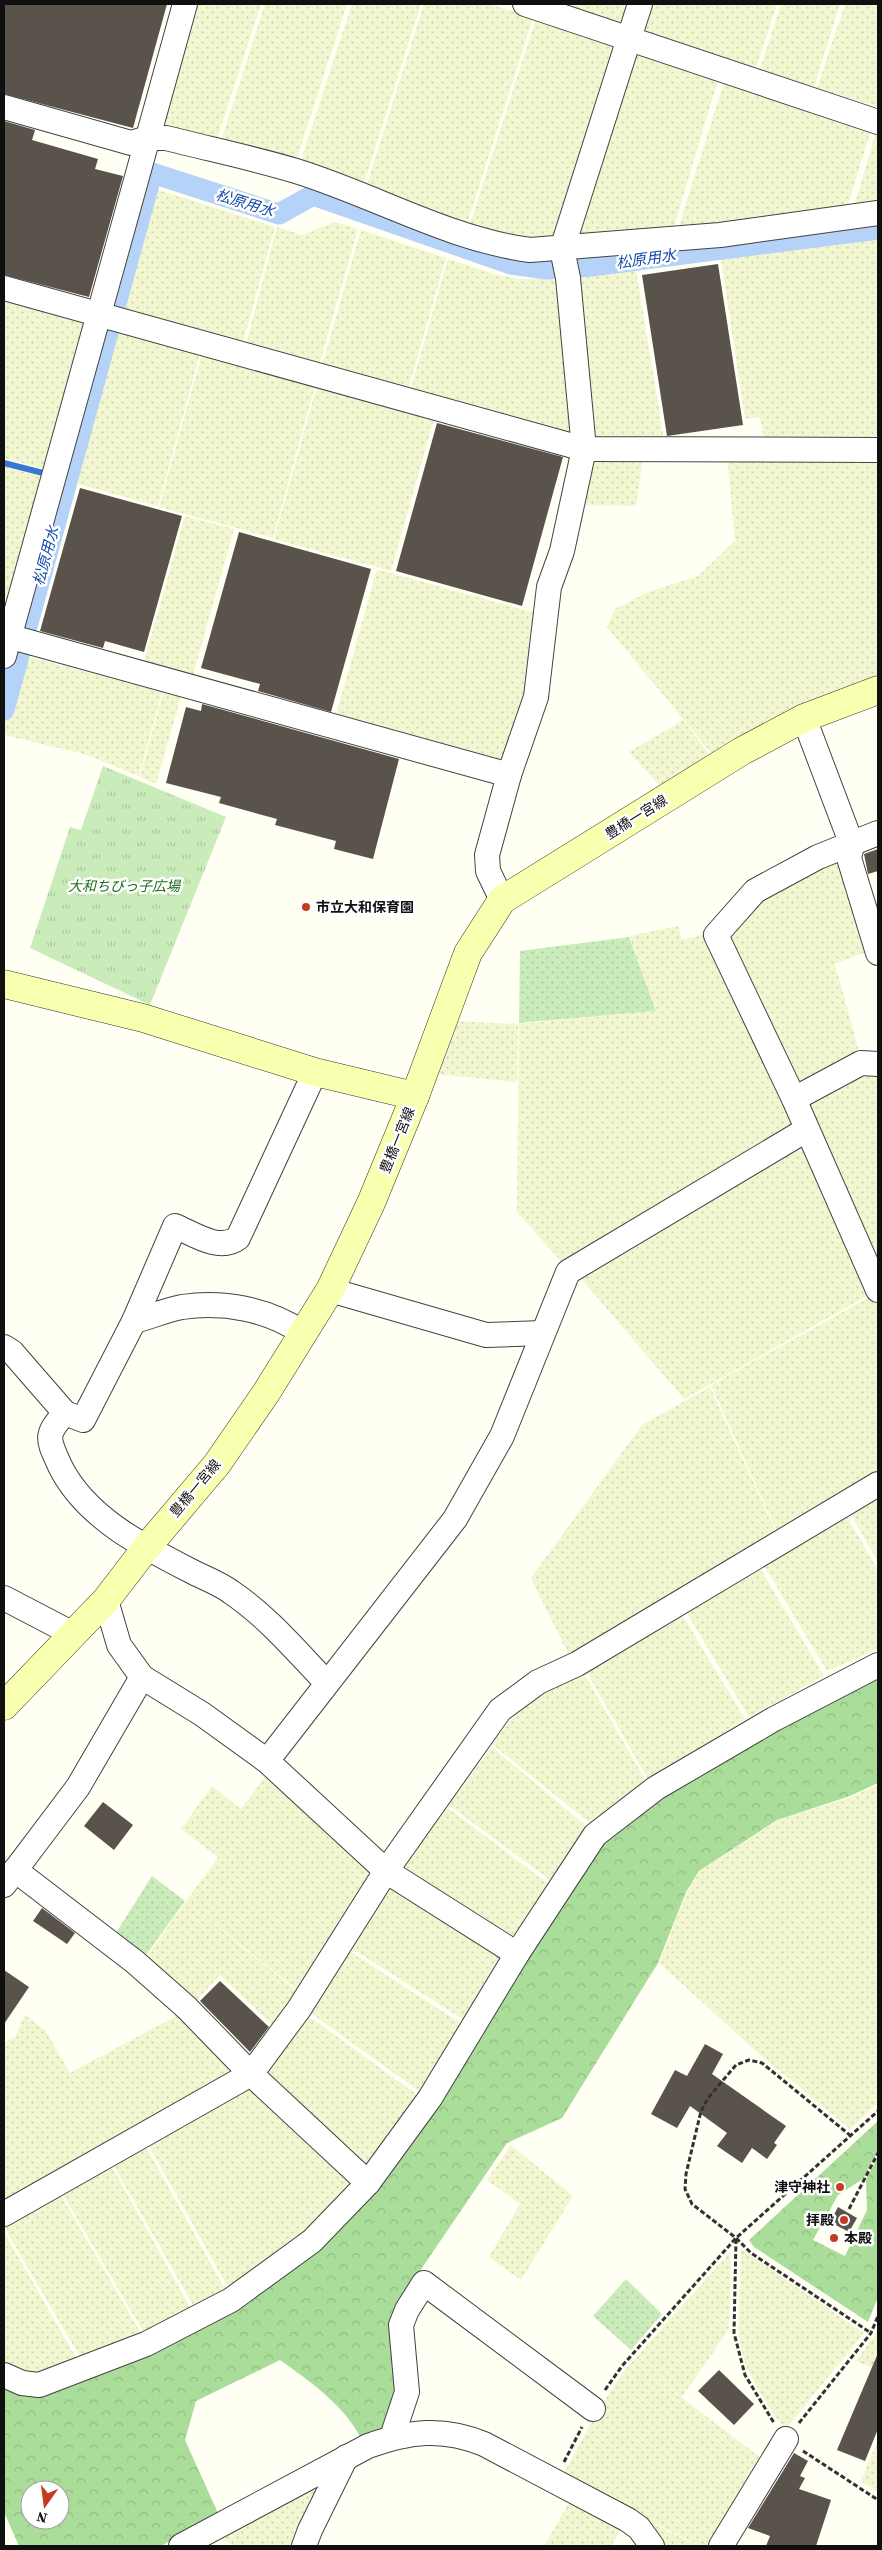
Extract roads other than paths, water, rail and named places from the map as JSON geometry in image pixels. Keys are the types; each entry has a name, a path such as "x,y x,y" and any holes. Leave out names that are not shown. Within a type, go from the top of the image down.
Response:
{"main road":[{"name":"豊橋一宮線","path":"4,1706 106,1600 146,1548 217,1464 266,1393 330,1290 371,1203 415,1096 468,953 502,900 742,751 804,718 878,690"},
{"path":"4,984 143,1018 315,1072 415,1096"}],"street":[{"path":"184,4 5,643 509,775"},
{"path":"525,4 878,122"},
{"path":"502,900 488,871 487,855 509,775 536,697 549,587 562,551 584,449 568,278 562,249 640,4"},
{"path":"4,108 131,143 148,138 166,138 296,171 502,246 530,250 562,249 720,235 878,213"},
{"path":"4,288 584,449 878,450"},
{"path":"804,718 852,845 849,858 878,953"},
{"path":"878,834 818,857 755,891 716,934 794,1099 878,1290"},
{"path":"794,1099 861,1063 878,1064"},
{"path":"4,1347 12,1352 65,1413 84,1420 134,1321 175,1226 220,1244 230,1244 238,1238 315,1072"},
{"path":"267,1761 455,1519 502,1436 568,1272 806,1130"},
{"path":"330,1290 486,1334 543,1333"},
{"path":"134,1321 182,1307 217,1305 252,1310 284,1320 303,1333"},
{"path":"65,1413 51,1428 48,1440 68,1482 96,1512 146,1548 231,1591 284,1635 327,1683"},
{"path":"4,2214 251,2074 299,2009 386,1871 500,1710 538,1682 577,1664 878,1484"},
{"path":"4,1598 73,1634"},
{"path":"106,1600 119,1645 142,1677 202,1714 267,1761 386,1871 517,1954"},
{"path":"4,2375 22,2383 39,2385 146,2344 231,2300 312,2241 368,2182 430,2098 517,1954 595,1835 656,1788 774,1719 878,1665"},
{"path":"142,1677 78,1787 9,1877 135,1962 187,2008 251,2074 368,2182"},
{"path":"392,2437 407,2392 401,2325 407,2310 424,2283 593,2409"},
{"path":"181,2546 368,2446 392,2437 420,2433 463,2436 628,2520 639,2528 652,2546"},
{"path":"721,2546 786,2439"},
{"path":"304,2546 346,2457"}],"waterway":[{"name":"松原用水","path":"4,710 152,173 279,214 313,195 511,264 546,269 591,266 878,229"},
{"path":"4,463 43,473"}],"place":[{"name":"市立大和保育園","path":"306,907"},
{"name":"津守神社","path":"840,2187"},
{"name":"拝殿","path":"844,2220"},
{"name":"本殿","path":"834,2238"}],"park label":[{"name":"大和ちびっ子広場","path":"124,886"}]}
